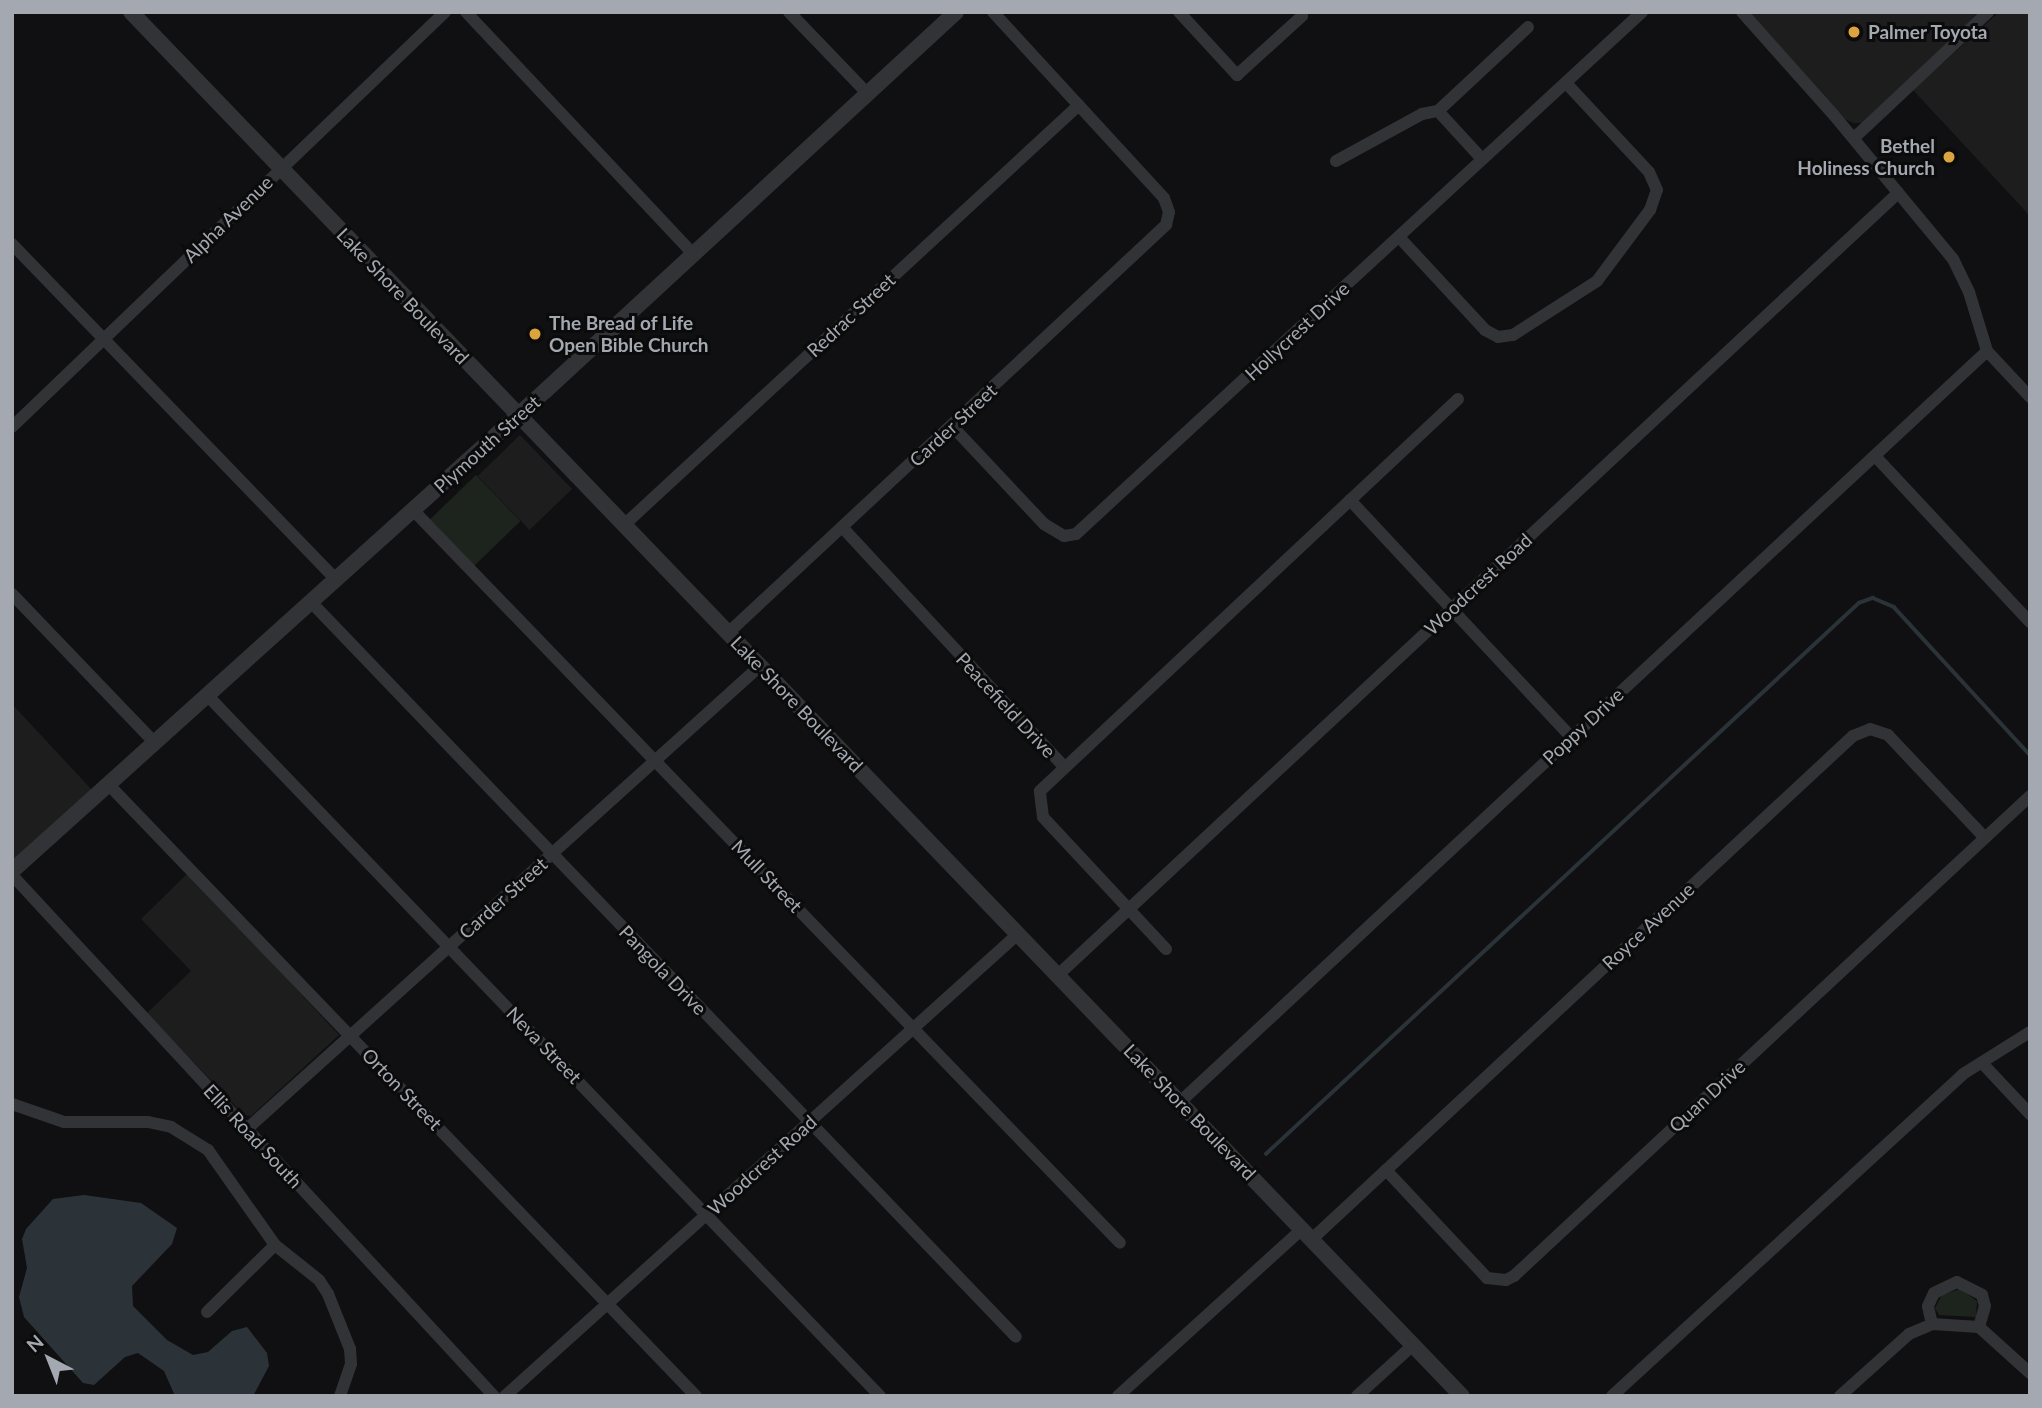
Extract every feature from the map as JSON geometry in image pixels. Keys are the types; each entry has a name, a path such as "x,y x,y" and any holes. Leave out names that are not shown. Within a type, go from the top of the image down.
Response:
{"street":[{"name":"Lake Shore Boulevard","path":"131,12 1462,1396"},
{"name":"Alpha Avenue","path":"12,427 446,12"},
{"path":"466,12 693,254"},
{"path":"789,12 867,93"},
{"name":"Plymouth Street","path":"12,873 518,415 956,12"},
{"path":"993,12 1079,105"},
{"path":"1179,12 1237,75 1302,16"},
{"name":"Hollycrest Drive","path":"952,426 1044,524 1064,536 1076,534 1642,12"},
{"path":"1742,12 1854,138 1953,259 1969,292 1987,351 2030,397"},
{"path":"1854,138 1988,12"},
{"path":"1336,161 1422,114 1438,111 1528,27"},
{"path":"1399,237 1485,330 1498,337 1513,335 1597,281 1650,210 1657,190 1649,173 1566,83"},
{"name":"Carder Street","path":"728,632 1160,234 1169,212 1164,198 1079,105"},
{"name":"Redrac Street","path":"624,525 1079,105"},
{"path":"1438,111 1482,159"},
{"name":"Woodcrest Road","path":"1058,975 1898,193"},
{"path":"12,244 335,579"},
{"name":"Poppy Drive","path":"1180,1102 1987,351"},
{"path":"1063,766 1458,399"},
{"path":"1875,456 2030,622"},
{"path":"1350,499 1572,737"},
{"name":"Mull Street","path":"413,510 1120,1243"},
{"name":"Peacefield Drive","path":"842,527 1063,766 1040,791 1039,809 1166,949"},
{"path":"12,594 155,742"},
{"name":"Pangola Drive","path":"311,601 1016,1338"},
{"name":"Carder Street","path":"247,1129 760,666"},
{"name":"Neva Street","path":"207,695 880,1396"},
{"name":"Royce Avenue","path":"1118,1396 1386,1170 1861,731 1878,730 1888,735 1985,838"},
{"name":"Orton Street","path":"108,784 696,1396"},
{"name":"Quan Drive","path":"1386,1170 1479,1271 1496,1281 1514,1276 2030,796"},
{"name":"Ellis Road South","path":"12,873 494,1396"},
{"name":"Woodcrest Road","path":"505,1396 1018,934"},
{"path":"1612,1396 1963,1074 2030,1032"},
{"path":"1983,1063 2030,1115"},
{"path":"12,1104 64,1122 148,1122 191,1136 223,1167 275,1245 318,1280 328,1294 349,1349 351,1364 340,1396"},
{"path":"207,1312 275,1245"},
{"path":"1932,1324 1928,1306 1934,1293 1957,1282 1982,1295 1985,1306 1979,1327"},
{"path":"1840,1396 1894,1346 1932,1324 1979,1327 2030,1373"},
{"path":"1357,1396 1413,1345"}],"shaded area":[{"path":"1749,12 1980,12 1862,123 1854,123 1844,119"},
{"path":"1999,12 2030,12 2030,216 1913,90"},
{"path":"520,435 572,489 530,530 478,476"},
{"path":"476,475 520,521 473,567 429,521"},
{"path":"12,704 92,790 17,859 12,858"},
{"path":"188,873 339,1035 251,1116 244,1115 147,1013 191,971 141,919"},
{"path":"84,1195 141,1203 177,1228 172,1244 132,1286 133,1306 167,1340 193,1355 208,1352 232,1331 247,1327 267,1353 269,1366 253,1396 175,1396 164,1371 138,1353 125,1357 94,1385 83,1383 24,1317 19,1297 27,1268 22,1239 26,1229 53,1199"},
{"path":"1960,1289 1977,1301 1976,1317 1939,1315 1935,1308 1942,1295"}],"waterway":[{"path":"1266,1154 1859,603 1873,598 1894,607 2030,755"}],"place":[{"name":"Palmer Toyota","path":"1854,32"},
{"name":"Bethel Holiness Church","path":"1949,157"},
{"name":"The Bread of Life Open Bible Church","path":"535,334"}]}
